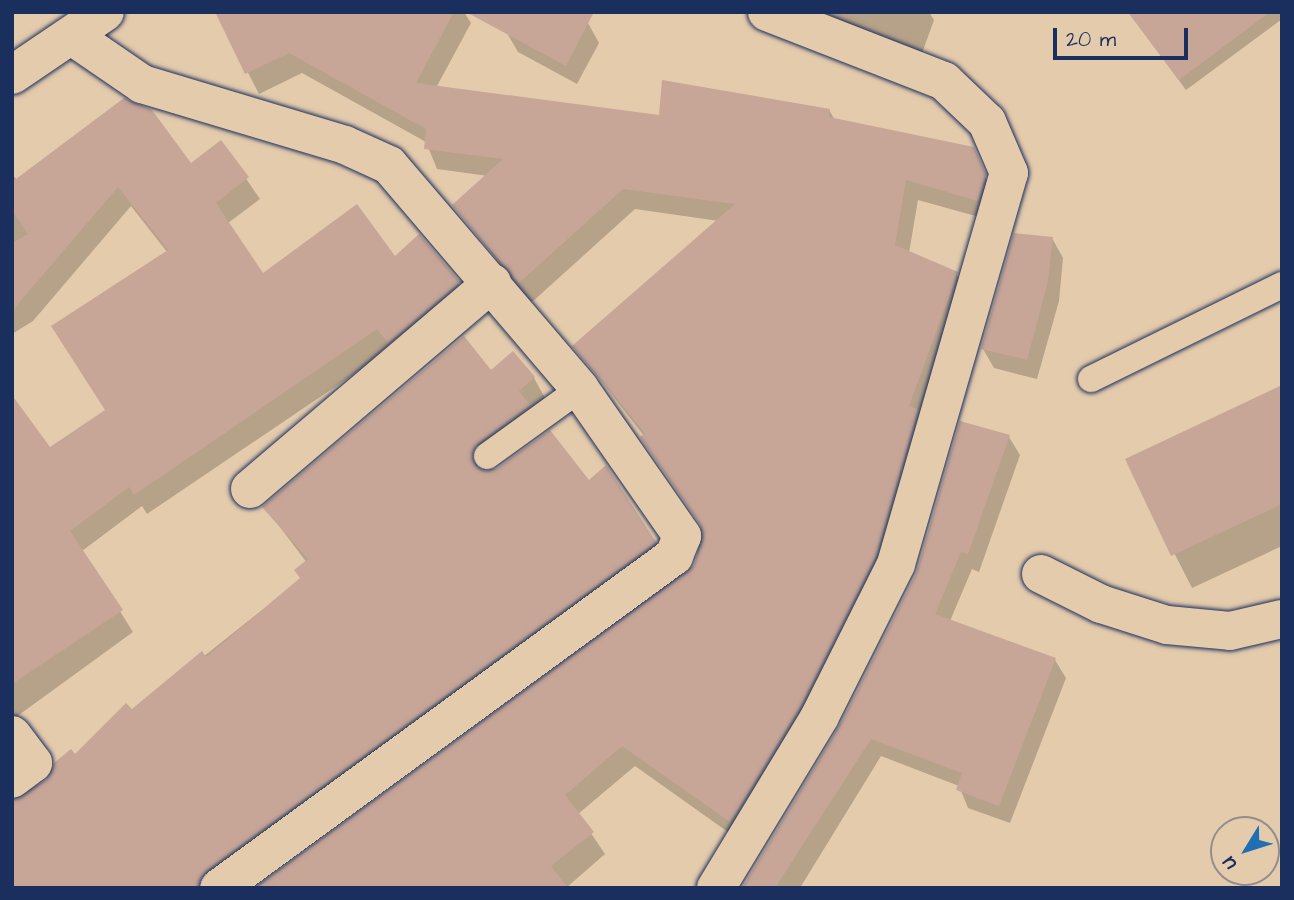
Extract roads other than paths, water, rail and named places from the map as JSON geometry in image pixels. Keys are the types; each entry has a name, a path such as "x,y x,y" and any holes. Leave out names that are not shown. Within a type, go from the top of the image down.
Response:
{"main road":[{"path":"12,75 68,24 105,12"},
{"path":"716,888 820,716 896,564 1009,173 987,122 944,81 767,12"},
{"path":"68,24 142,84 345,145 389,165 580,388 680,530 680,552 219,888"},
{"path":"250,489 492,283"},
{"path":"1041,574 1101,604 1167,625 1230,631 1282,620"}],"lane":[{"path":"1091,379 1282,285"},
{"path":"487,456 580,388"}]}
